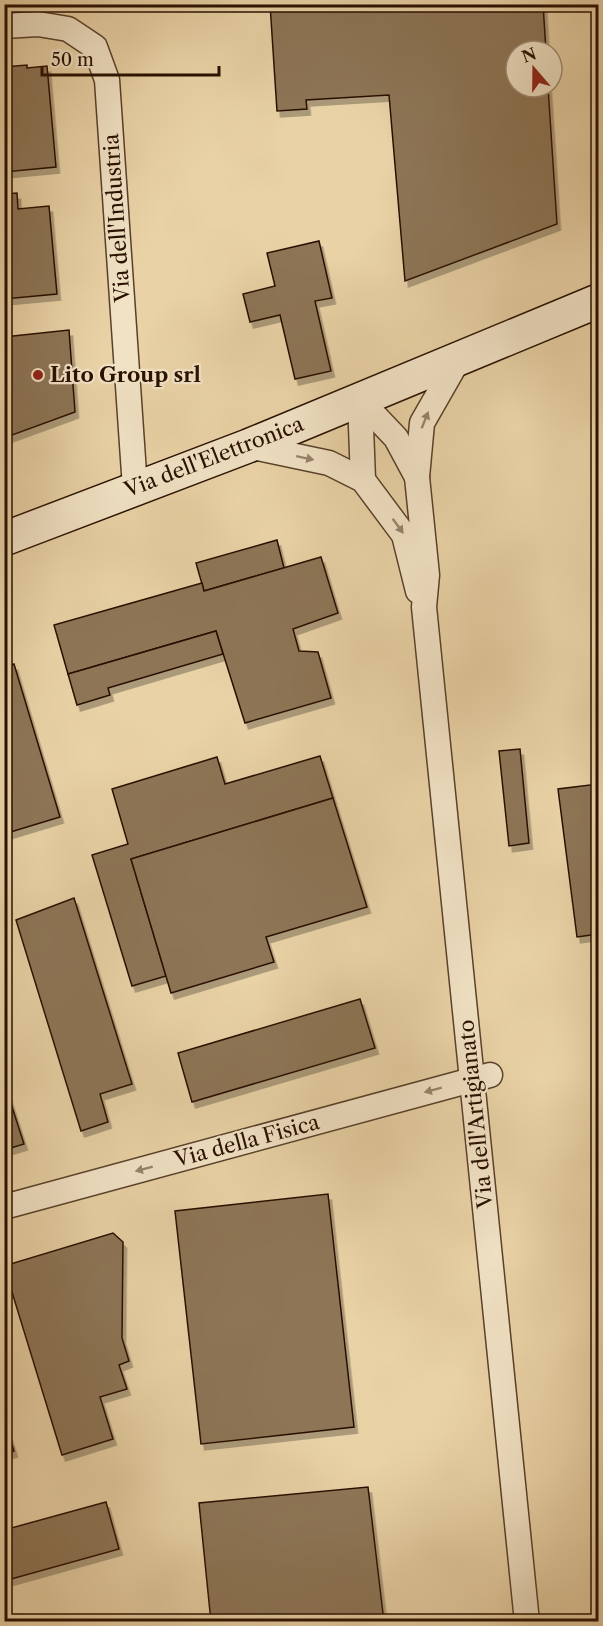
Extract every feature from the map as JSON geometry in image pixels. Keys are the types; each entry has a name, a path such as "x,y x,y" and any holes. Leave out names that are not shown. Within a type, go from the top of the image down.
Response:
{"street":[{"name":"Via dell'Industria","path":"4,26 38,24 68,29 95,47 107,80 135,488"},
{"name":"Via dell'Elettronica","path":"4,539 248,446 598,302"},
{"name":"Via dell'Artigianato","path":"458,360 422,423 417,477 427,575 424,607 481,1077 527,1622"},
{"name":"Via dell'Artigianato","path":"360,400 396,438 417,477"},
{"path":"360,400 363,480"},
{"name":"Via dell'Artigianato","path":"248,446 329,463 363,480 404,535 412,577 424,607"},
{"name":"Via della Fisica","path":"4,1207 481,1077"}],"building":[{"path":"270,4 543,4 545,39 504,39 504,99 549,99 557,224 405,281 389,95 306,100 307,109 277,111"},
{"path":"27,65 27,68 47,66 56,167 4,172 4,67"},
{"path":"17,193 18,209 49,206 57,294 4,299 4,194"},
{"path":"319,241 332,298 315,301 331,371 295,379 280,315 250,322 243,294 275,286 267,253"},
{"name":"Lito Group srl","path":"69,330 75,412 4,438 4,337"},
{"path":"277,540 284,568 204,591 196,563"},
{"path":"321,557 338,613 293,629 299,651 318,652 331,698 245,723 216,631 68,674 54,625 202,583 204,591"},
{"path":"216,631 223,654 108,688 110,695 77,705 68,674"},
{"path":"14,664 60,817 4,834 4,667"},
{"path":"520,749 529,843 509,846 499,751"},
{"path":"320,756 333,798 131,859 166,976 132,986 92,855 128,844 112,789 217,757 225,784"},
{"path":"598,784 598,934 577,937 558,789"},
{"path":"333,798 367,907 266,937 274,962 171,993 131,859"},
{"path":"74,898 132,1084 100,1094 108,1122 81,1131 16,920"},
{"path":"360,999 375,1048 192,1102 178,1053"},
{"path":"4,1082 24,1144 4,1150"},
{"path":"328,1194 354,1427 201,1444 175,1211"},
{"path":"113,1233 123,1242 122,1338 129,1361 119,1365 127,1389 100,1397 113,1439 62,1455 4,1266"},
{"path":"4,1419 14,1451 4,1454"},
{"path":"368,1487 384,1622 211,1622 199,1503"},
{"path":"106,1502 119,1549 4,1581 4,1530"},
{"path":"107,1616 108,1622 88,1622"}],"place":[{"name":"Lito Group srl","path":"38,375"}]}
